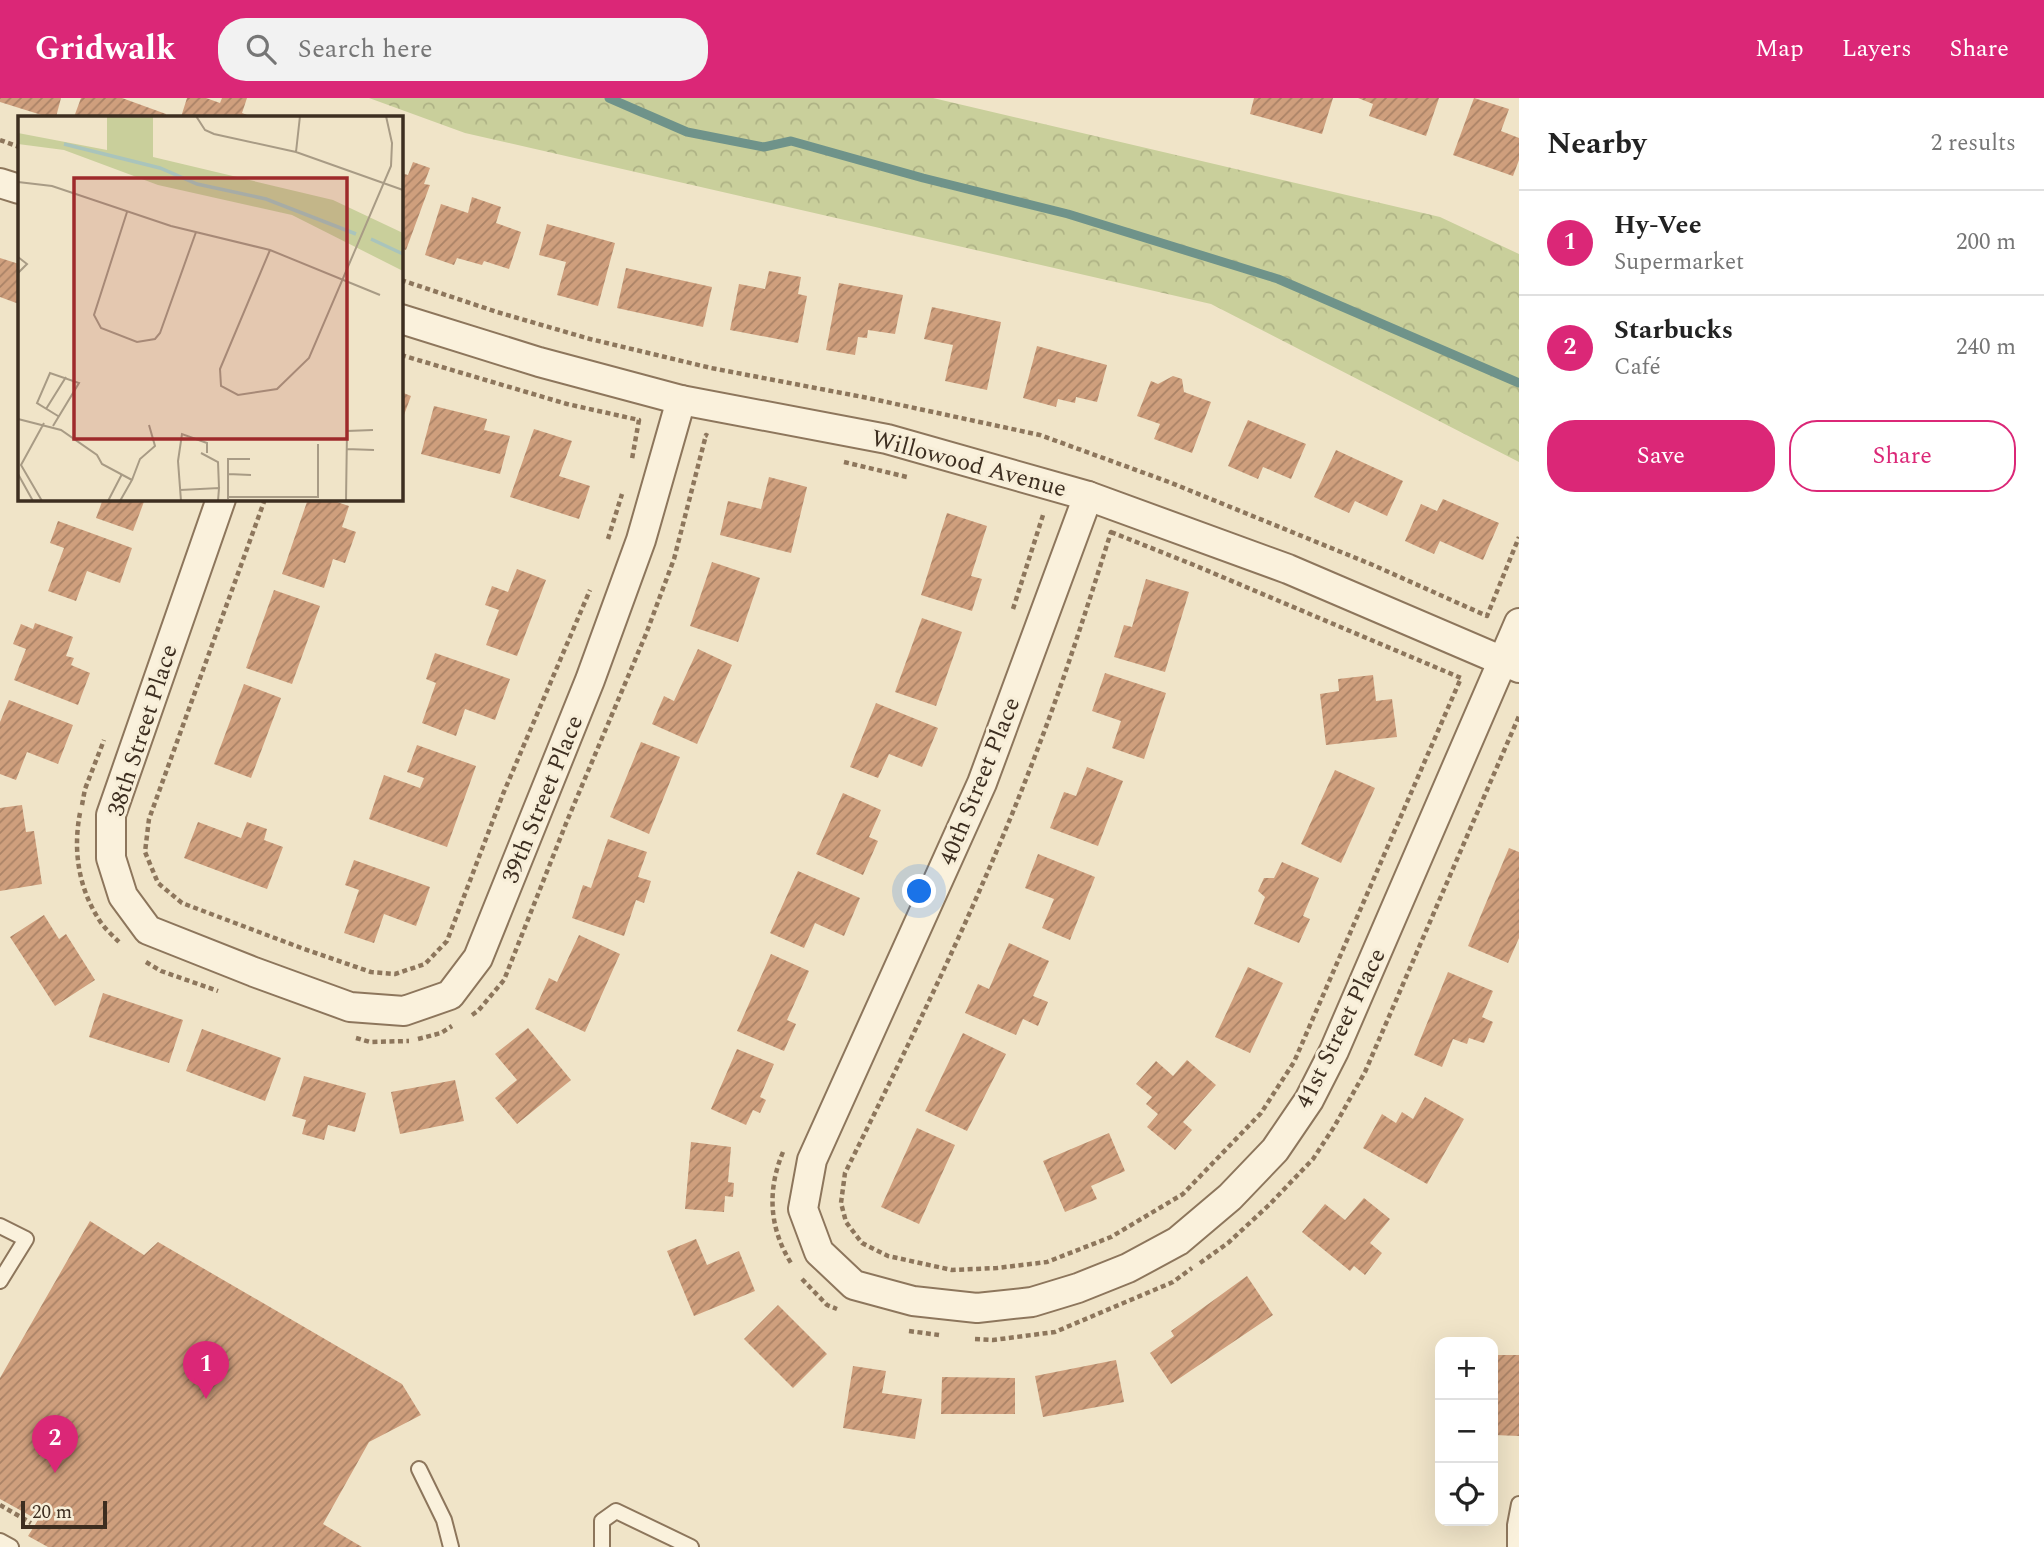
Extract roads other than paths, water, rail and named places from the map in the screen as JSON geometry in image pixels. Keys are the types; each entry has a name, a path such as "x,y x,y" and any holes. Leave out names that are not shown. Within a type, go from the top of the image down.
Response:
{"street":[{"path":"0,183 18,189"},
{"name":"Willowood Avenue","path":"402,319 539,362 681,400 887,439 1088,496 1288,569 1511,664"},
{"name":"39th Street Place","path":"254,972 350,1007 404,1011 450,995 478,958 600,654 641,540 681,400"},
{"name":"40th Street Place","path":"854,1285 819,1252 803,1209 812,1160 982,783 1088,496"},
{"name":"38th Street Place","path":"221,500 111,815 111,858 123,896 148,930 254,972"},
{"name":"41st Street Place","path":"854,1285 913,1301 977,1307 1032,1302 1078,1289 1138,1263 1178,1241 1230,1197 1275,1150 1309,1100 1334,1051 1511,664 1519,622"}],"lane":[{"path":"0,1226 26,1239 0,1281"},
{"path":"419,1469 444,1520 451,1547"},
{"path":"1515,1547 1515,1524 1519,1504"},
{"path":"602,1547 602,1521 616,1511 691,1547"},
{"path":"0,1541 11,1547"}],"waterway":[{"path":"609,98 687,132 764,147 791,141 923,178 1068,214 1278,279 1519,383"}],"place":[{"name":"Hy-Vee","path":"206,1399"},
{"name":"Starbucks","path":"55,1473"}]}
